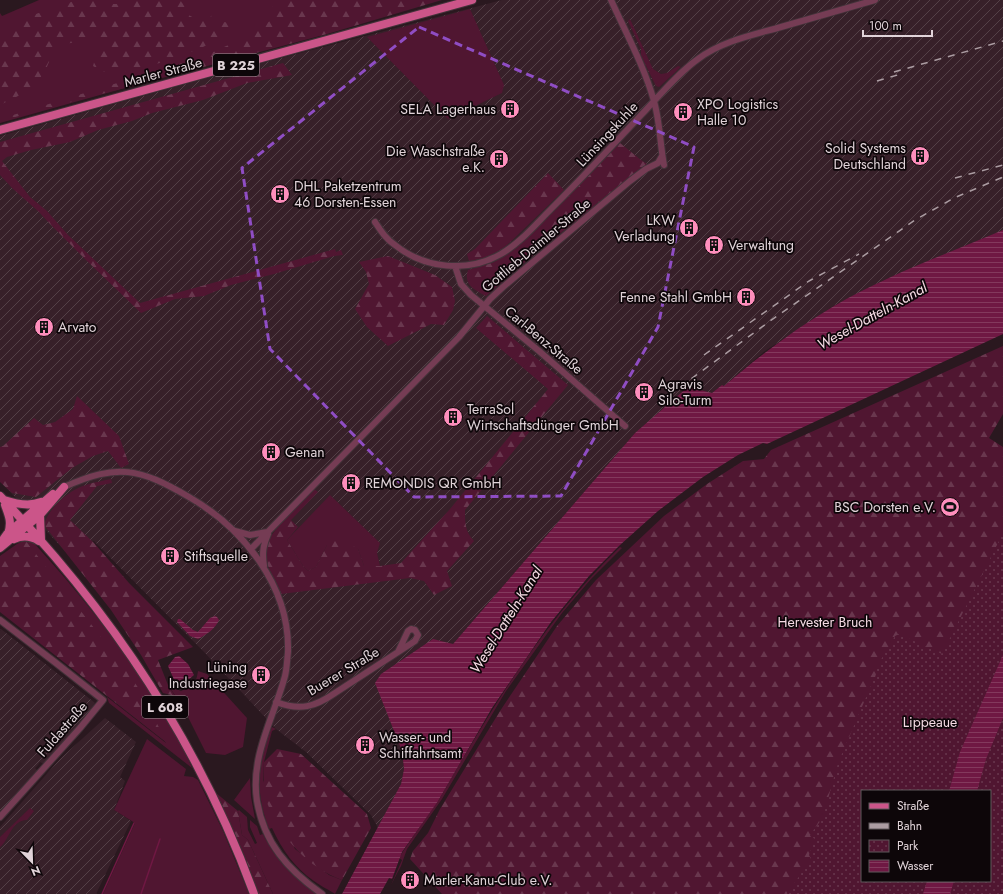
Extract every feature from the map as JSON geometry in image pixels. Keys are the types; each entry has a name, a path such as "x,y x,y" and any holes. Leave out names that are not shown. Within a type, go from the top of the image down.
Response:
{"main road":[{"name":"Marler Straße","path":"0,130 472,0"},
{"path":"0,548 44,501 56,491 64,487"},
{"path":"25,523 40,515 64,487"},
{"path":"2,498 15,503 32,505 44,501"},
{"path":"2,498 10,520 9,538"},
{"name":"L 608","path":"2,498 44,544 89,600 128,651 162,703 198,766 233,842 254,894"},
{"path":"40,515 44,544"},
{"path":"0,544 9,538 28,536 44,544"}],"street":[{"path":"611,0 646,78 654,101 664,165"},
{"name":"Lünsingskuhle","path":"375,222 388,240 407,253 432,263 455,266 474,264 488,260 505,251 519,240 571,190 686,68 699,58 742,38 875,0"},
{"name":"Gottlieb-Daimler-Straße","path":"251,549 459,337 484,306 503,287 630,181 646,169 658,163 662,156"},
{"name":"Carl-Benz-Straße","path":"455,266 461,284 484,306 539,351 625,426"},
{"name":"Buerer Straße","path":"64,487 84,478 108,472 124,471 144,475 163,483 214,513 234,530 251,549 265,569 278,596 287,629 288,644 286,671 257,766 256,792 260,813 266,832 280,856 297,876 322,894"},
{"path":"234,530 250,536 268,532"},
{"name":"Gottlieb-Daimler-Straße","path":"265,569 262,553 268,532"},
{"name":"Fuldastraße","path":"0,620 103,700 80,728 0,817"},
{"name":"Buerer Straße","path":"276,702 295,707 304,707 317,704 398,652"}],"highlighted area":[{"path":"419,27 694,147 658,327 561,496 414,497 270,349 242,168"}],"shaded area":[{"path":"502,0 1003,0 1003,230 882,281 835,305 765,351 724,386 722,385 712,393 635,433 453,644 402,751 404,769 401,784 378,828 371,815 306,752 276,729 204,652 94,541 65,551 0,481 0,136 240,69"},
{"path":"1,629 95,703 90,712 44,764 40,762 35,768 38,771 0,814 0,631"},
{"path":"105,718 136,742 120,777 125,781 114,810 131,821 96,894 0,894 0,827 60,759"}],"green space":[{"path":"39,0 426,0 246,54 0,123 0,13 2,16"},
{"path":"77,0 95,0 107,4 120,4 136,0 181,0 182,3 190,0 202,0 187,14 194,18 211,14 212,26 225,22 230,24 231,31 192,52 151,66 123,72 101,71 93,66 95,59 101,54 94,37 79,42 63,44 55,48 46,69 34,88 0,105 0,39 16,23 27,17"},
{"path":"271,0 442,0 327,34 0,121 0,119 202,57 235,42 265,25 275,16"},
{"path":"470,9 504,85 502,93 448,119 367,37"},
{"path":"630,19 653,69 661,74 667,73 678,66 681,67 659,87 656,86 641,56 641,49 628,21"},
{"path":"283,63 292,75 247,83 203,100 152,113 132,121 98,130 70,142 31,150 7,157 2,161 30,197 47,211 68,235 140,303 335,249 336,252 341,250 343,255 334,256 231,285 204,296 175,299 141,313 0,175 0,142"},
{"path":"620,143 647,164 532,256 486,296 471,286 467,280 468,270 494,262 515,248 535,230"},
{"path":"548,173 564,190 504,248 485,258 469,261 467,254 475,249"},
{"path":"388,256 435,275 452,287 455,301 453,310 444,325 431,324 388,346 367,327 355,309 369,284 366,272 359,262"},
{"path":"487,316 568,385 465,510 465,523 467,530 474,541 447,571 452,586 434,595 424,581 410,578 281,594 271,573 265,556 265,550 271,536 285,518 314,489 318,492 291,520 298,527 287,540 303,566 308,571 316,567 327,545 338,537 358,549 364,566 380,566 401,563 450,509 548,389 476,328"},
{"name":"Hervester Bruch","path":"1003,346 1003,414 989,438 1003,447 1003,655 863,790 861,790 861,882 923,894 442,894 410,859 413,851 428,833 440,809 500,711 557,626 596,580 664,516 707,484 743,461 764,459 771,450"},
{"path":"77,396 119,436 129,464 121,468 108,451 93,456 72,468 36,497 12,493 0,482 0,447 34,418 43,425 55,422 73,409"},
{"path":"111,479 112,483 97,486 70,520 94,543 129,583 193,647 158,660 168,685 175,696 163,693 141,655 111,610 44,525 50,512 60,500 67,495 80,487"},
{"path":"330,495 380,543 377,553 380,566 364,566 358,549 327,545 316,567 308,571 303,566 287,540"},
{"name":"Lippeaue","path":"1003,533 1003,894 787,894 811,859 809,855 815,839 810,836 823,817 838,763 875,677 879,663 895,636 899,634 942,654"},
{"path":"25,540 32,541 81,597 112,637 141,677 179,741 192,768 109,703 107,697 166,743"},
{"path":"25,540 120,661 139,689 167,743 0,612 0,556"},
{"path":"620,547 622,548 591,579 562,613 506,691 442,799 407,849 401,866 391,885 402,860 399,858 438,801 498,700 543,636 567,605 592,575"},
{"path":"198,671 207,674 247,718 243,747 225,755 206,753 183,707 168,685 181,691 191,686 195,682"},
{"path":"272,727 276,729 272,731 264,762 263,780 295,849 329,875 342,880 335,894 307,876 285,851 272,828 269,829 262,804 259,777 260,764 266,739"},
{"path":"147,739 186,769 184,776 193,777 198,780 223,831 249,894 103,894 135,823 114,810"},
{"path":"277,749 301,754 367,814 371,828 342,880 318,868 288,840 280,829 268,805 265,795 264,762"},
{"path":"250,778 251,797 255,819 234,800"},
{"path":"216,793 238,811 242,835 248,840 273,894 259,894 242,850"},
{"path":"30,808 34,811 27,820 17,823 0,847 0,837"},
{"path":"239,810 247,817 248,830 255,844 257,843 250,827 250,820 257,826 260,835 263,834 268,844 286,868 317,894 273,894 248,840 242,835"}],"water":[{"name":"Wesel-Datteln-Kanal","path":"1003,230 1003,334 767,444 763,443 738,455 703,477 658,511 620,545 589,576 551,622 492,708 438,801 402,852 392,879 389,878 380,894 342,894 401,784 404,769 402,751 375,683 381,674 433,639 453,644 635,433 688,387 712,393 722,385 724,386 750,364 791,334 834,306 875,284 917,265"},
{"path":"215,616 219,620 213,629 198,639 190,636 177,622 178,619 180,619 193,630 198,632 210,618"},
{"path":"1003,655 1003,718 986,759 977,790 949,790 960,752"},
{"path":"179,656 188,664 194,675 182,685 176,684 168,666 175,657"},
{"path":"927,882 954,882 950,894 923,894"}],"waterway":[{"path":"102,894 134,823"},
{"path":"141,894 160,839"}],"railway":[{"path":"894,72 1003,41"},
{"path":"877,81 901,74"},
{"path":"955,178 1003,165"},
{"path":"658,404 770,321 915,220 954,198 1003,177"},
{"path":"704,355 809,281 859,254"}],"place":[{"name":"SELA Lagerhaus","path":"510,109"},
{"name":"XPO Logistics Halle 10","path":"683,112"},
{"name":"Solid Systems Deutschland","path":"920,156"},
{"name":"Die Waschstraße e.K.","path":"499,159"},
{"name":"DHL Paketzentrum 46 Dorsten-Essen","path":"280,194"},
{"name":"LKW Verladung","path":"689,228"},
{"name":"Verwaltung","path":"714,245"},
{"name":"Fenne Stahl GmbH","path":"746,297"},
{"name":"Arvato","path":"44,327"},
{"name":"Agravis Silo-Turm","path":"644,392"},
{"name":"TerraSol Wirtschaftsdünger GmbH","path":"453,417"},
{"name":"Genan","path":"271,452"},
{"name":"REMONDIS QR GmbH","path":"351,483"},
{"name":"BSC Dorsten e.V.","path":"950,507"},
{"name":"Stiftsquelle","path":"170,556"},
{"name":"Lüning Industriegase","path":"261,675"},
{"name":"Wasser- und Schiffahrtsamt","path":"365,745"},
{"name":"Marler-Kanu-Club e.V.","path":"410,880"}]}
